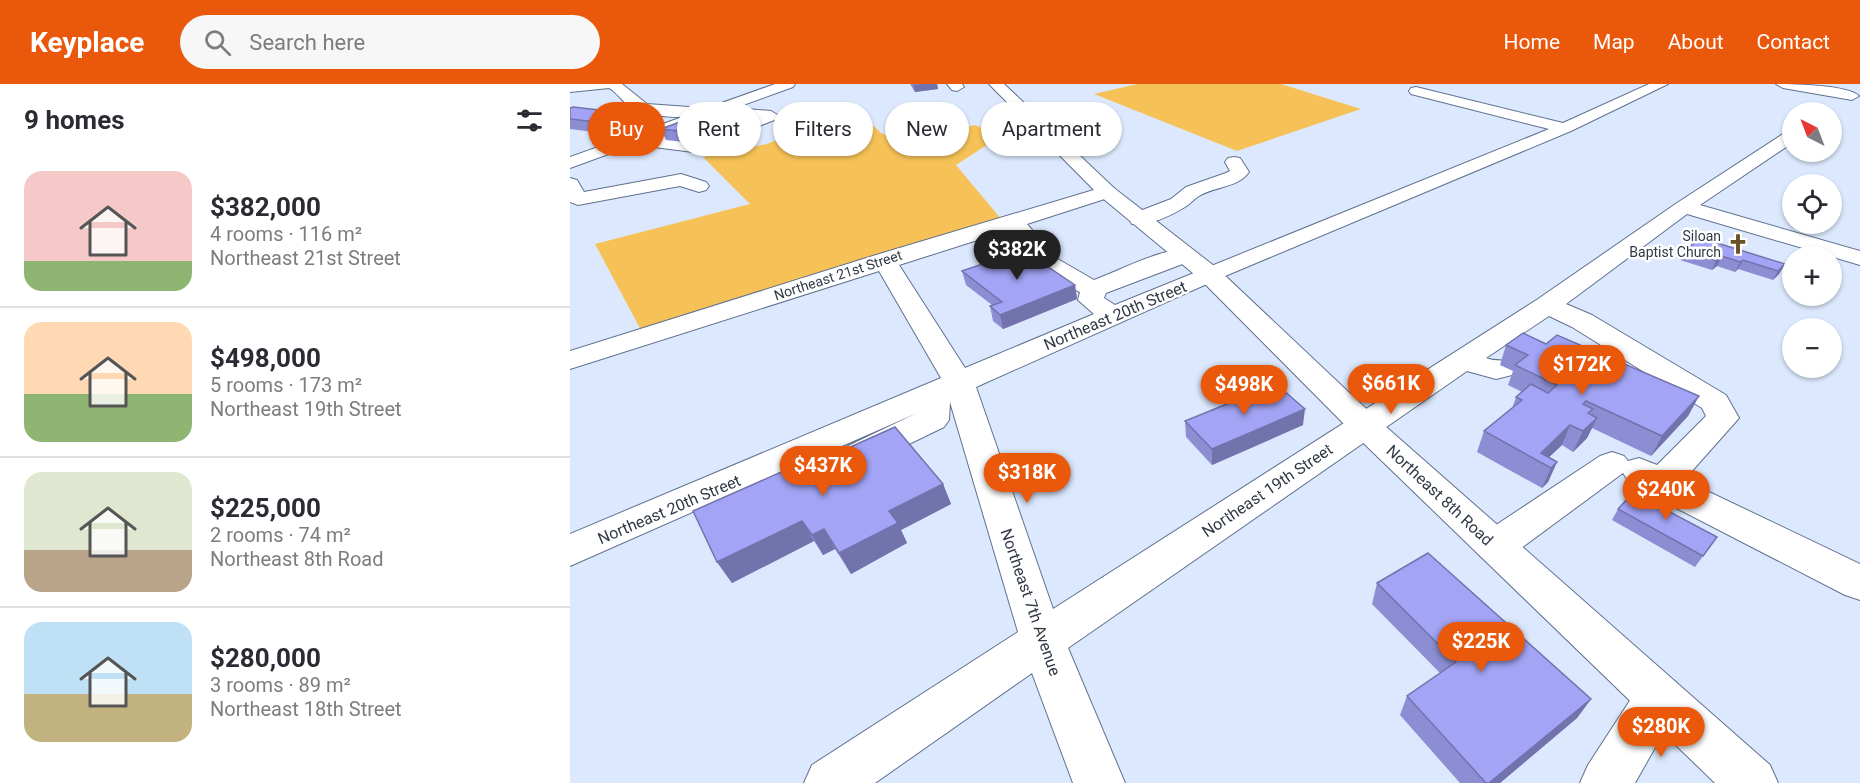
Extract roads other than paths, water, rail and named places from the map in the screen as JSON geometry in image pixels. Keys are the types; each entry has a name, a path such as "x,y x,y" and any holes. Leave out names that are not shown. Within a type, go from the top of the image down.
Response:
{"street":[{"path":"570,88 601,84"},
{"path":"612,84 622,89 634,104 645,109 677,115"},
{"path":"733,102 768,84"},
{"path":"742,102 788,84"},
{"name":"Northeast 8th Road","path":"996,84 1107,192 1197,265 1364,425 1752,783"},
{"name":"Northeast 20th Street","path":"570,551 763,468 769,473 806,478 933,420 934,402 945,389 1114,316 1197,265 1565,128 1659,84"},
{"path":"1783,84 1856,94"},
{"path":"1416,91 1565,128"},
{"path":"1842,103 1856,94"},
{"path":"570,154 677,125"},
{"path":"570,163 677,127"},
{"path":"677,131 659,141 677,145"},
{"name":"Northeast 19th Street","path":"831,783 1464,359 1556,323 1684,207 1782,143"},
{"path":"1140,219 1178,203 1193,191 1233,177 1240,172 1234,162"},
{"path":"570,184 578,199 681,180 699,186"},
{"name":"Northeast 21st Street","path":"570,360 1107,192"},
{"path":"1684,207 1860,258"},
{"path":"1014,220 1033,247 1055,271 1094,290 1164,261 1197,265"},
{"name":"Northeast 7th Avenue","path":"884,260 945,389 1099,783"},
{"path":"1094,290 1091,300 1114,316"},
{"path":"1495,546 1637,473 1723,418 1715,402 1556,323"},
{"path":"1464,359 1489,369 1506,368"},
{"path":"1637,473 1860,583"},
{"path":"1606,783 1659,698"}],"place":[{"name":"Siloan Baptist Church","path":"1738,244"}]}
